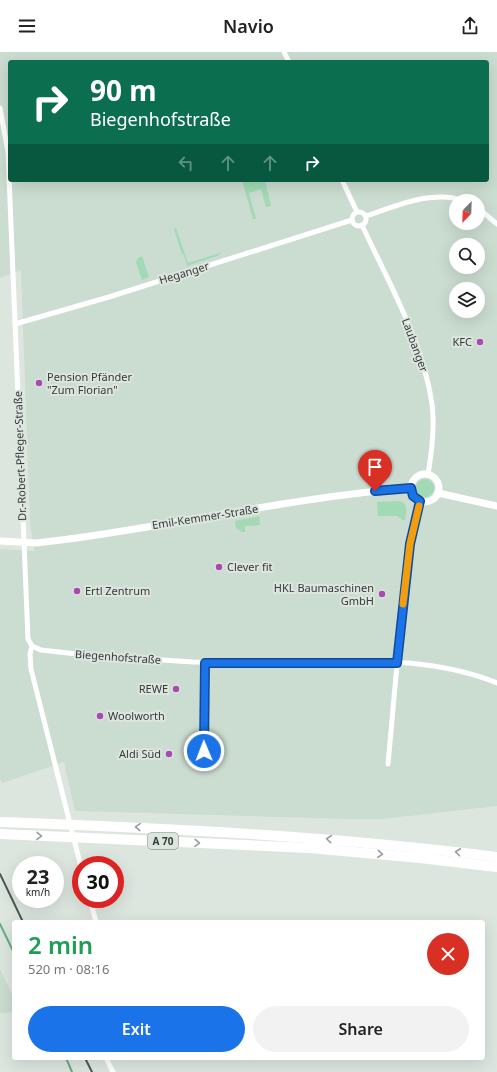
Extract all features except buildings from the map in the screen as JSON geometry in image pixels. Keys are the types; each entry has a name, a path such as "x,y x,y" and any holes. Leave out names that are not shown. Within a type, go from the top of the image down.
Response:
{"highway":[{"name":"A 70","path":"0,822 136,827 307,837 420,847 497,857"},
{"name":"A 70","path":"0,834 310,848 420,858 497,868"}],"street":[{"name":"Dr.-Robert-Pfleger-Straße","path":"0,108 8,152"},
{"name":"Dr.-Robert-Pfleger-Straße","path":"9,182 23,543 28,639 32,646 30,654 31,669 78,856"},
{"path":"343,182 356,212"},
{"path":"366,216 402,204 430,197 449,198"},
{"path":"356,212 363,212 366,216"},
{"path":"356,212 352,220 357,226 362,225 366,221 366,216"},
{"path":"485,214 497,224"},
{"name":"Heganger","path":"15,324 105,298 352,220"},
{"name":"Laubanger","path":"362,225 406,322 424,367 432,405 432,444 428,474"},
{"path":"422,474 428,474 437,480 439,487 438,494 431,501 420,501 413,496 411,488 415,478 422,474"},
{"name":"Emil-Kemmer-Straße","path":"0,541 36,544 368,491 411,488"},
{"path":"438,494 497,506"},
{"path":"388,764 410,544 420,501"},
{"name":"Biegenhofstraße","path":"32,646 41,650 86,655 205,663 397,663 444,667 476,674 497,682"},
{"path":"204,751 205,663"},
{"path":"92,908 95,920"},
{"path":"107,1060 113,1072"}],"shaded area":[{"path":"0,52 497,52 497,806 382,819 75,811 64,762 2,783 0,779 0,549 34,551 30,522 21,270 0,278"},
{"path":"0,969 12,995 12,1012 0,1013"}],"green space":[{"path":"243,182 265,182 271,206 266,207 261,189 249,193 256,219 253,219"},
{"path":"176,228 188,263 220,254 187,266 174,229"},
{"path":"142,256 149,277 142,280 136,262 138,258"},
{"path":"421,479 429,479 434,484 432,495 429,497 421,497 416,492 416,484"},
{"path":"399,501 406,506 405,520 397,516 378,516 377,502"},
{"path":"259,516 260,525 245,526 245,532 242,532 236,528 235,521"}],"waterway":[{"path":"0,924 12,949"},
{"path":"67,1060 72,1072"}],"railway":[{"path":"0,874 22,920"},
{"path":"86,1060 92,1072"}],"slow traffic":[{"path":"403,604 410,544 419,506"}],"place":[{"name":"KFC","path":"480,342"},
{"name":"Pension Pfänder \"Zum Florian\"","path":"39,383"},
{"name":"Clever fit","path":"219,567"},
{"name":"Ertl Zentrum","path":"77,591"},
{"name":"HKL Baumaschinen GmbH","path":"382,594"},
{"name":"REWE","path":"176,689"},
{"name":"Woolworth","path":"100,716"},
{"name":"Aldi Süd","path":"169,754"}],"route":[{"path":"204,751 205,663 397,663 410,544 420,501 413,496 411,488 375,491"}]}
